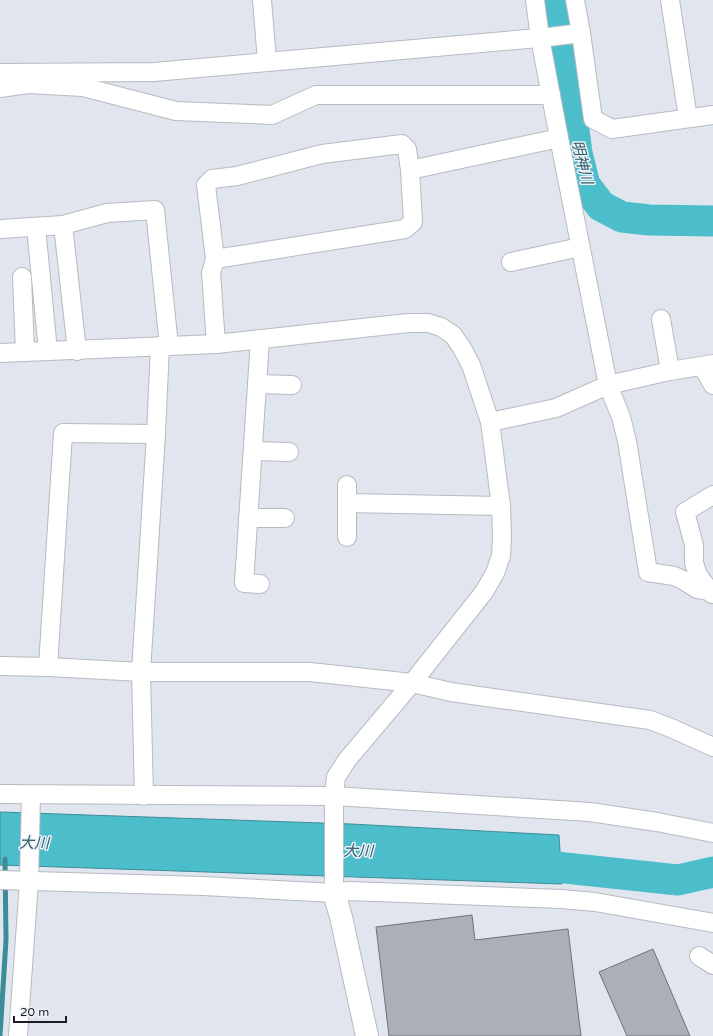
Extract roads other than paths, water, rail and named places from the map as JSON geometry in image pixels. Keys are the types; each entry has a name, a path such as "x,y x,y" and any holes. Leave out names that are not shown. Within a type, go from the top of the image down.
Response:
{"street":[{"path":"262,0 267,62"},
{"path":"535,0 544,38 551,95 559,138 608,385 621,417 627,441 648,572 674,576 697,589 712,593"},
{"path":"575,0 576,34 593,119 612,129 713,115"},
{"path":"670,0 688,118"},
{"path":"0,73 154,72 576,34"},
{"path":"0,88 28,84 83,87 176,111 272,115 316,95 551,95"},
{"path":"410,170 559,138"},
{"path":"215,259 404,229 413,222 410,170 407,149 402,144 322,154 237,176 212,179 206,185 215,259 211,273 216,344"},
{"path":"0,229 63,225 107,213 155,210 165,346 156,434 140,672 144,796"},
{"path":"63,225 77,350"},
{"path":"36,227 48,351"},
{"path":"511,262 580,247"},
{"path":"22,277 26,352"},
{"path":"661,319 670,371"},
{"path":"0,353 216,344 408,323 428,323 441,327 453,335 462,348 471,365 490,422 501,506 501,556 495,573 484,592 412,683 347,760 336,777 334,802 333,889 341,917 366,1036"},
{"path":"260,340 244,584 260,584"},
{"path":"490,422 556,408 608,385 670,371 708,365 713,385"},
{"path":"257,384 292,385"},
{"path":"48,667 64,433 156,434"},
{"path":"253,451 290,452"},
{"path":"347,485 347,537"},
{"path":"712,593 698,575 694,563 694,545 685,512 713,496"},
{"path":"347,503 501,506"},
{"path":"248,518 285,518"},
{"path":"0,666 140,672 310,672 412,683 451,692 650,720 713,747"},
{"path":"0,794 30,798 144,796 590,812 657,822 713,833"},
{"path":"18,1036 30,798"},
{"path":"0,880 26,879 204,886 333,889 349,891 562,899 595,902 713,923"}],"water":[{"path":"0,812 351,824 559,835 562,884 0,865"}],"waterway":[{"name":"明神川","path":"554,0 568,85 577,153 585,185 601,206 622,217 649,220 713,221"},
{"path":"0,1036 6,940 5,859"},
{"name":"大川","path":"518,863 678,880 713,872"}]}
